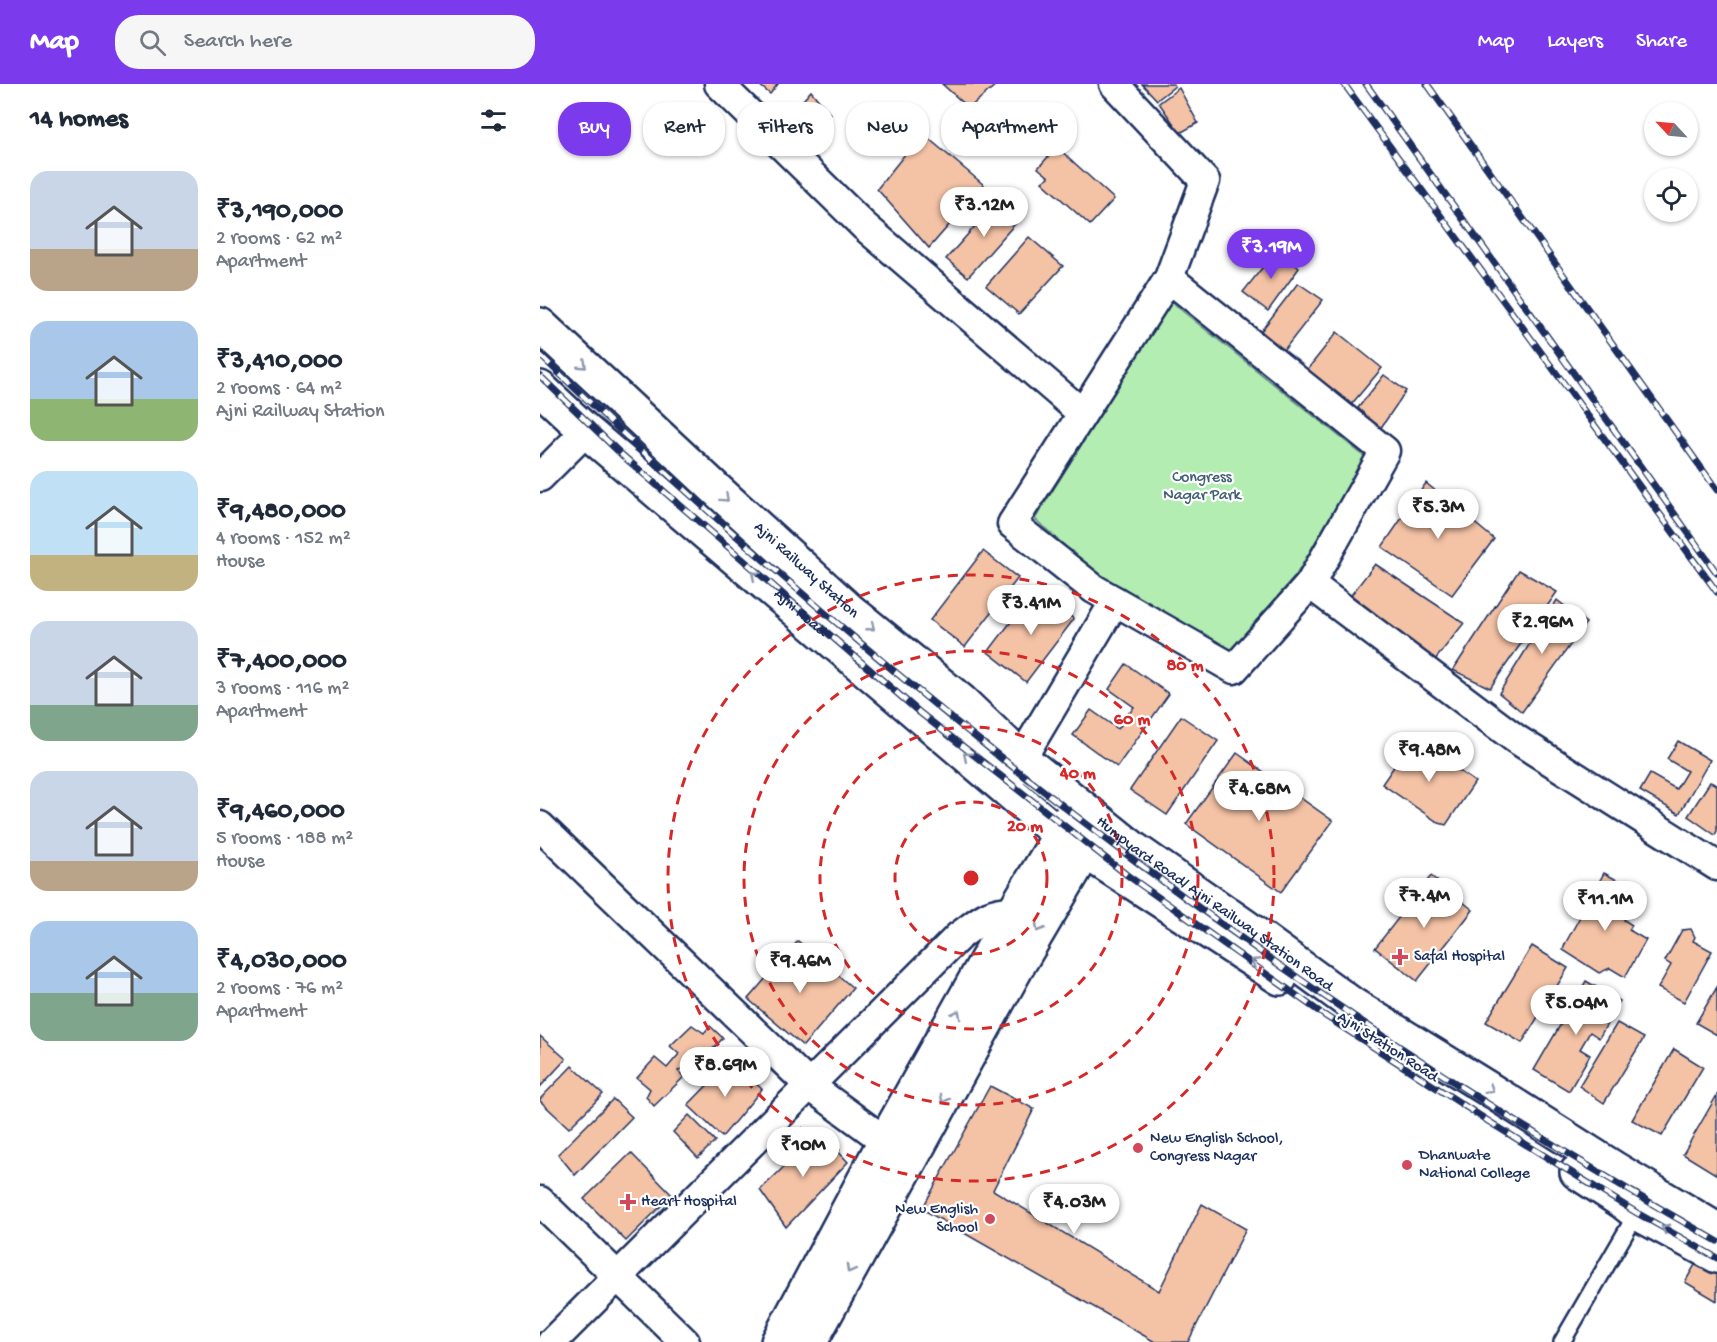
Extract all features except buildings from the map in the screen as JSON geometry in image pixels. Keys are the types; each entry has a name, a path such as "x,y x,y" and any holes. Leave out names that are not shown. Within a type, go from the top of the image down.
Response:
{"main road":[{"name":"Ajni Railway Station","path":"540,325 848,609 961,701 1022,759 1081,829"},
{"name":"Ajni Road","path":"540,388 586,431 1013,796 1081,829"},
{"path":"1013,796 1045,889"},
{"path":"778,1342 899,1149 1081,829"},
{"name":"Ajni Station Road","path":"1081,829 1114,870 1543,1137 1637,1213 1717,1256"},
{"name":"Humpyard Road/ Ajni Railway Station Road","path":"1081,829 1134,849 1543,1137 1615,1169 1717,1230"},
{"path":"810,1342 899,1149 1014,912 1045,889 1114,870"}],"street":[{"path":"719,84 864,226 1082,413"},
{"path":"1114,84 1205,181 1169,278 1012,524 1094,589 1234,669 1310,584 1385,452 1169,278"},
{"path":"540,477 586,431"},
{"path":"1310,584 1516,739 1717,866"},
{"path":"1013,796 1022,759 1115,601"},
{"path":"540,826 810,1086 899,1149"},
{"path":"552,1342 959,936 986,916 999,911 1014,912"},
{"path":"540,1201 685,1342"}],"lane":[{"path":"1562,1342 1637,1213"}],"green space":[{"name":"Congress Nagar Park","path":"1171,302 1365,457 1296,575 1232,650 1102,579 1035,519"}],"railway":[{"path":"1344,84 1717,592"},
{"path":"1366,84 1717,573"},
{"path":"1427,84 1717,490"},
{"path":"540,355 675,481 813,603 955,721 1101,835 1250,944 1402,1048 1558,1147 1717,1241"},
{"path":"540,376 622,455 919,712 1127,875 1324,1015 1488,1121 1637,1213 1717,1258"}],"place":[{"name":"Safal Hospital","path":"1400,957"},
{"name":"New English School, Congress Nagar","path":"1138,1148"},
{"name":"Dhanwate National College","path":"1407,1165"},
{"name":"Heart Hospital","path":"628,1202"},
{"name":"New English School","path":"990,1219"}]}
